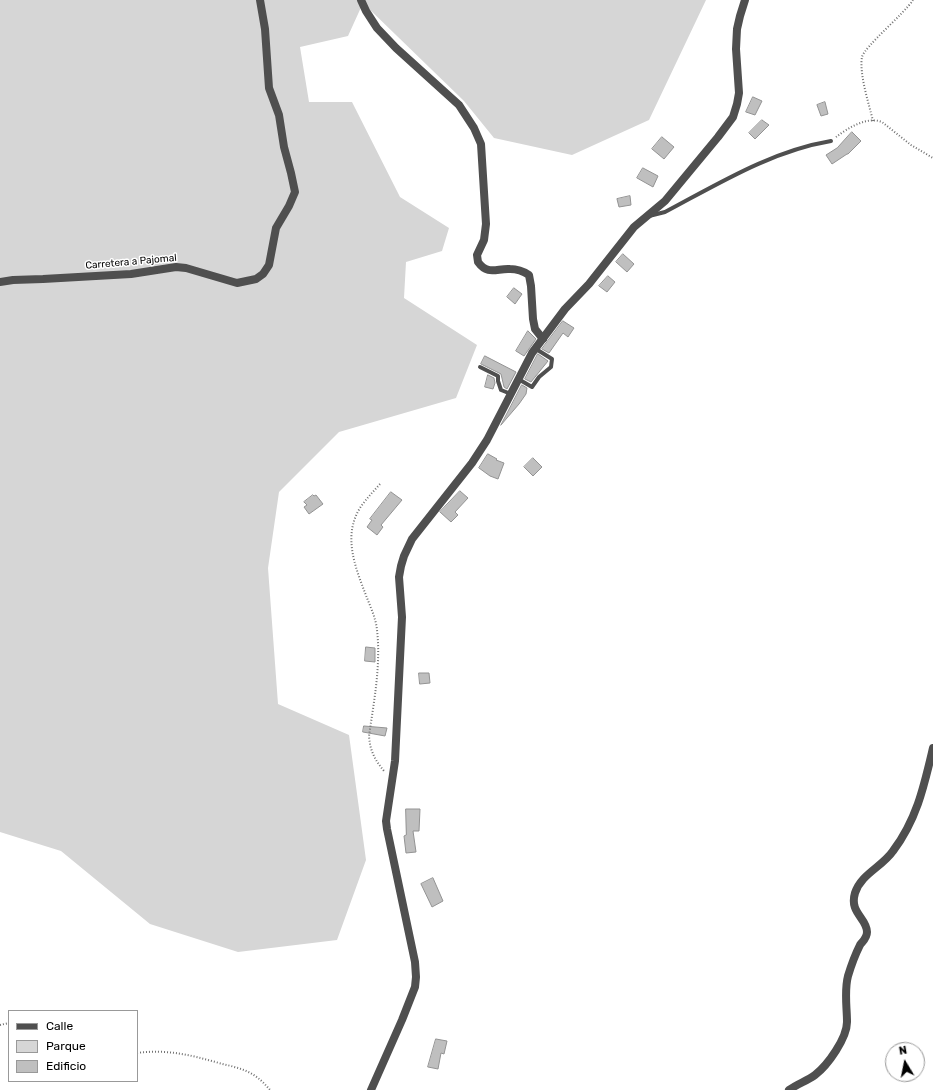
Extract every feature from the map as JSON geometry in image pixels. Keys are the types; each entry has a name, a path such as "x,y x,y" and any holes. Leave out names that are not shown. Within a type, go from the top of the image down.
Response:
{"street":[{"name":"Carretera a Pajomal","path":"0,282 13,280 131,274 176,267 186,268 238,282 256,279 263,274 269,265 276,228 289,206 295,192 284,147 279,115 269,88 265,29 260,0"},
{"path":"361,0 377,28 396,48 458,105 474,128 481,144 486,224 484,240 477,255 478,262 485,270 521,270 529,275 535,329 543,339"},
{"path":"371,1090 405,1014 415,987 416,977 415,962 386,829 386,812 395,753 402,617 399,577 404,556 412,539 472,463 487,440 536,348 565,309 589,284 634,227 665,201 733,117 739,92 736,49 738,29 745,0"},
{"path":"789,1090 816,1074 844,1038 847,1026 847,980 850,968 860,946 866,937 867,931 864,923 856,911 854,904 855,894 859,883 884,862 893,852 908,827 919,804 933,748"}],"lane":[{"path":"646,216 665,212 776,156 801,147 831,141"},
{"path":"520,380 532,387 539,377 551,367 552,359 536,348"},
{"path":"480,367 498,376 501,390 512,394"}],"path":[{"path":"873,121 862,76 862,56 914,0"},
{"path":"831,141 851,127 877,120 882,122 911,145 933,158"},
{"path":"380,484 360,508 354,522 351,536 355,567 377,627 379,646 378,668 369,736 370,747 378,763 392,779"},
{"path":"138,1054 152,1051 175,1052 228,1065 251,1073 264,1083 270,1090"}],"green space":[{"path":"0,0 706,0 649,120 572,155 494,138 464,101 363,3 348,36 300,47 309,102 352,102 400,197 449,228 442,251 406,262 404,298 477,345 456,398 339,432 279,492 268,568 278,704 349,735 366,860 337,940 238,952 150,924 61,851 0,832"}],"building":[{"path":"753,97 762,101 755,115 746,112"},
{"path":"825,102 828,114 821,116 817,105"},
{"path":"762,120 769,125 755,139 749,133"},
{"path":"852,132 861,141 848,154 832,164 826,155 837,148"},
{"path":"662,137 674,147 664,159 652,149"},
{"path":"643,168 658,176 653,187 637,178"},
{"path":"630,196 631,205 619,207 617,199"},
{"path":"623,254 634,264 627,272 616,262"},
{"path":"608,276 615,282 607,292 599,286"},
{"path":"514,288 522,294 515,304 507,297"},
{"path":"563,321 574,328 568,337 563,333 549,353 542,349"},
{"path":"528,331 536,339 524,356 516,351"},
{"path":"538,354 548,361 531,382 525,379"},
{"path":"485,356 516,372 507,389 504,387 501,374 481,364"},
{"path":"488,375 494,378 495,383 493,389 485,387"},
{"path":"522,385 527,388 526,394 501,425"},
{"path":"488,454 497,459 496,460 504,463 498,479 490,476 479,468"},
{"path":"533,458 542,467 533,476 524,467"},
{"path":"460,491 468,498 455,512 458,515 451,522 440,512"},
{"path":"391,492 402,500 381,525 383,527 377,535 367,527 372,520 370,519"},
{"path":"313,495 316,495 323,504 309,514 304,507 307,505 304,502"},
{"path":"366,647 375,648 375,662 365,661"},
{"path":"419,673 429,673 430,683 420,684"},
{"path":"364,726 387,728 385,736 363,732"},
{"path":"406,809 420,809 419,831 413,831 416,852 406,853 404,836 406,835"},
{"path":"433,878 443,901 432,907 421,884"},
{"path":"436,1039 447,1041 444,1054 441,1053 438,1069 428,1067"}]}
